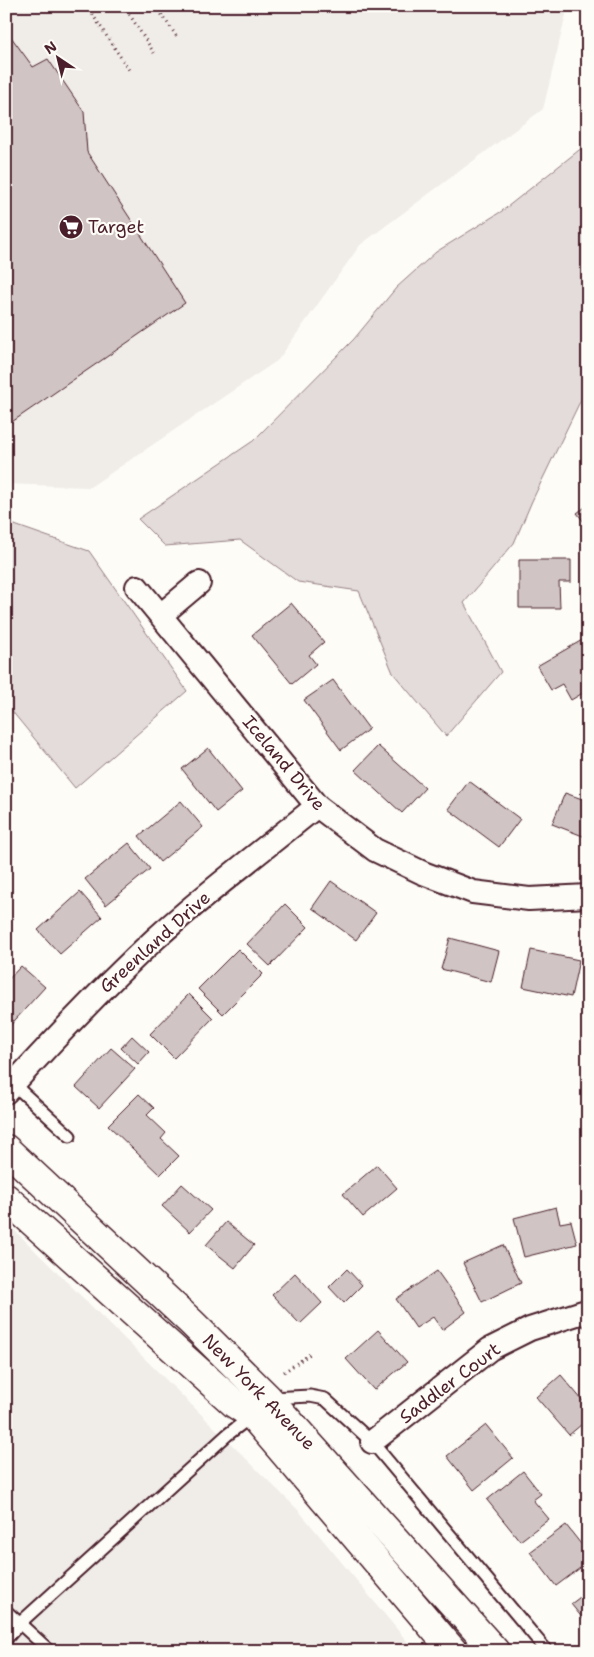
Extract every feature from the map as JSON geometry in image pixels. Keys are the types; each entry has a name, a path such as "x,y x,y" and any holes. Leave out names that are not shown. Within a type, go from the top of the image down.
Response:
{"street":[{"path":"161,615 199,583"},
{"name":"Iceland Drive","path":"137,587 317,806 375,850 423,873 472,892 528,899 588,896"},
{"name":"Greenland Drive","path":"9,1084 112,980 157,938 317,806"},
{"name":"New York Avenue","path":"6,1149 191,1322 260,1406 453,1651"},
{"name":"New York Avenue","path":"6,1198 235,1404 260,1406 495,1651"},
{"name":"Saddler Court","path":"372,1442 490,1349 530,1329 583,1312 588,1315"}],"lane":[{"path":"9,1084 70,1136"},
{"path":"6,1639 20,1623 260,1406 310,1396 325,1399 372,1442 547,1651"},
{"path":"6,1611 50,1651"}],"path":[{"path":"87,6 129,70"},
{"path":"124,6 154,53"},
{"path":"156,6 177,37"},
{"path":"284,1372 310,1354"}],"shaded area":[{"path":"6,6 568,6 543,109 360,245 278,360 90,487 6,484"},
{"path":"588,143 588,385 532,501 514,543 464,603 501,672 446,736 393,673 359,591 298,582 240,540 165,546 138,519 253,441 354,339 396,288 436,252 502,211"},
{"path":"6,522 89,551 187,691 75,788 6,704"},
{"path":"6,1222 299,1511 415,1651 6,1651"}],"building":[{"name":"Target","path":"6,30 33,67 48,59 84,112 87,152 185,303 6,426"},
{"path":"588,505 588,527 577,513"},
{"path":"519,560 571,560 571,582 559,582 560,608 519,608"},
{"path":"291,603 324,642 309,655 316,664 292,684 252,635"},
{"path":"584,639 588,645 588,690 571,700 562,684 551,690 537,666"},
{"path":"333,680 369,729 341,750 304,700"},
{"path":"378,746 425,788 402,813 355,770"},
{"path":"208,748 242,791 216,812 182,769"},
{"path":"469,781 520,819 499,847 448,809"},
{"path":"565,793 588,801 588,838 552,824"},
{"path":"181,801 203,827 160,862 139,836"},
{"path":"129,843 150,869 106,905 85,879"},
{"path":"331,881 376,913 356,940 312,908"},
{"path":"80,892 102,917 60,954 38,930"},
{"path":"285,904 308,927 270,966 247,944"},
{"path":"450,938 499,951 491,982 441,969"},
{"path":"238,949 263,974 223,1014 198,989"},
{"path":"531,950 579,960 571,997 523,987"},
{"path":"21,966 45,987 6,1030 6,982"},
{"path":"189,994 213,1018 174,1058 150,1034"},
{"path":"132,1036 149,1052 138,1064 121,1048"},
{"path":"111,1048 135,1069 99,1108 76,1087"},
{"path":"139,1094 154,1108 147,1115 166,1133 161,1139 179,1156 160,1175 108,1125"},
{"path":"377,1165 397,1188 363,1217 343,1194"},
{"path":"182,1184 211,1210 190,1232 162,1206"},
{"path":"556,1207 560,1223 571,1221 577,1244 524,1257 514,1218"},
{"path":"226,1222 254,1245 235,1268 206,1245"},
{"path":"503,1245 521,1283 482,1302 463,1263"},
{"path":"347,1269 362,1285 344,1303 329,1287"},
{"path":"437,1271 466,1312 442,1330 433,1317 416,1328 396,1299"},
{"path":"295,1273 322,1303 300,1324 272,1295"},
{"path":"378,1330 407,1362 374,1390 346,1359"},
{"path":"561,1375 588,1407 588,1419 569,1435 536,1397"},
{"path":"486,1425 513,1458 474,1490 447,1456"},
{"path":"523,1471 541,1494 533,1500 549,1519 520,1541 487,1500"},
{"path":"566,1525 588,1553 588,1562 556,1586 530,1552"},
{"path":"588,1591 588,1625 571,1604"}],"place":[{"name":"Target","path":"71,227"}]}
